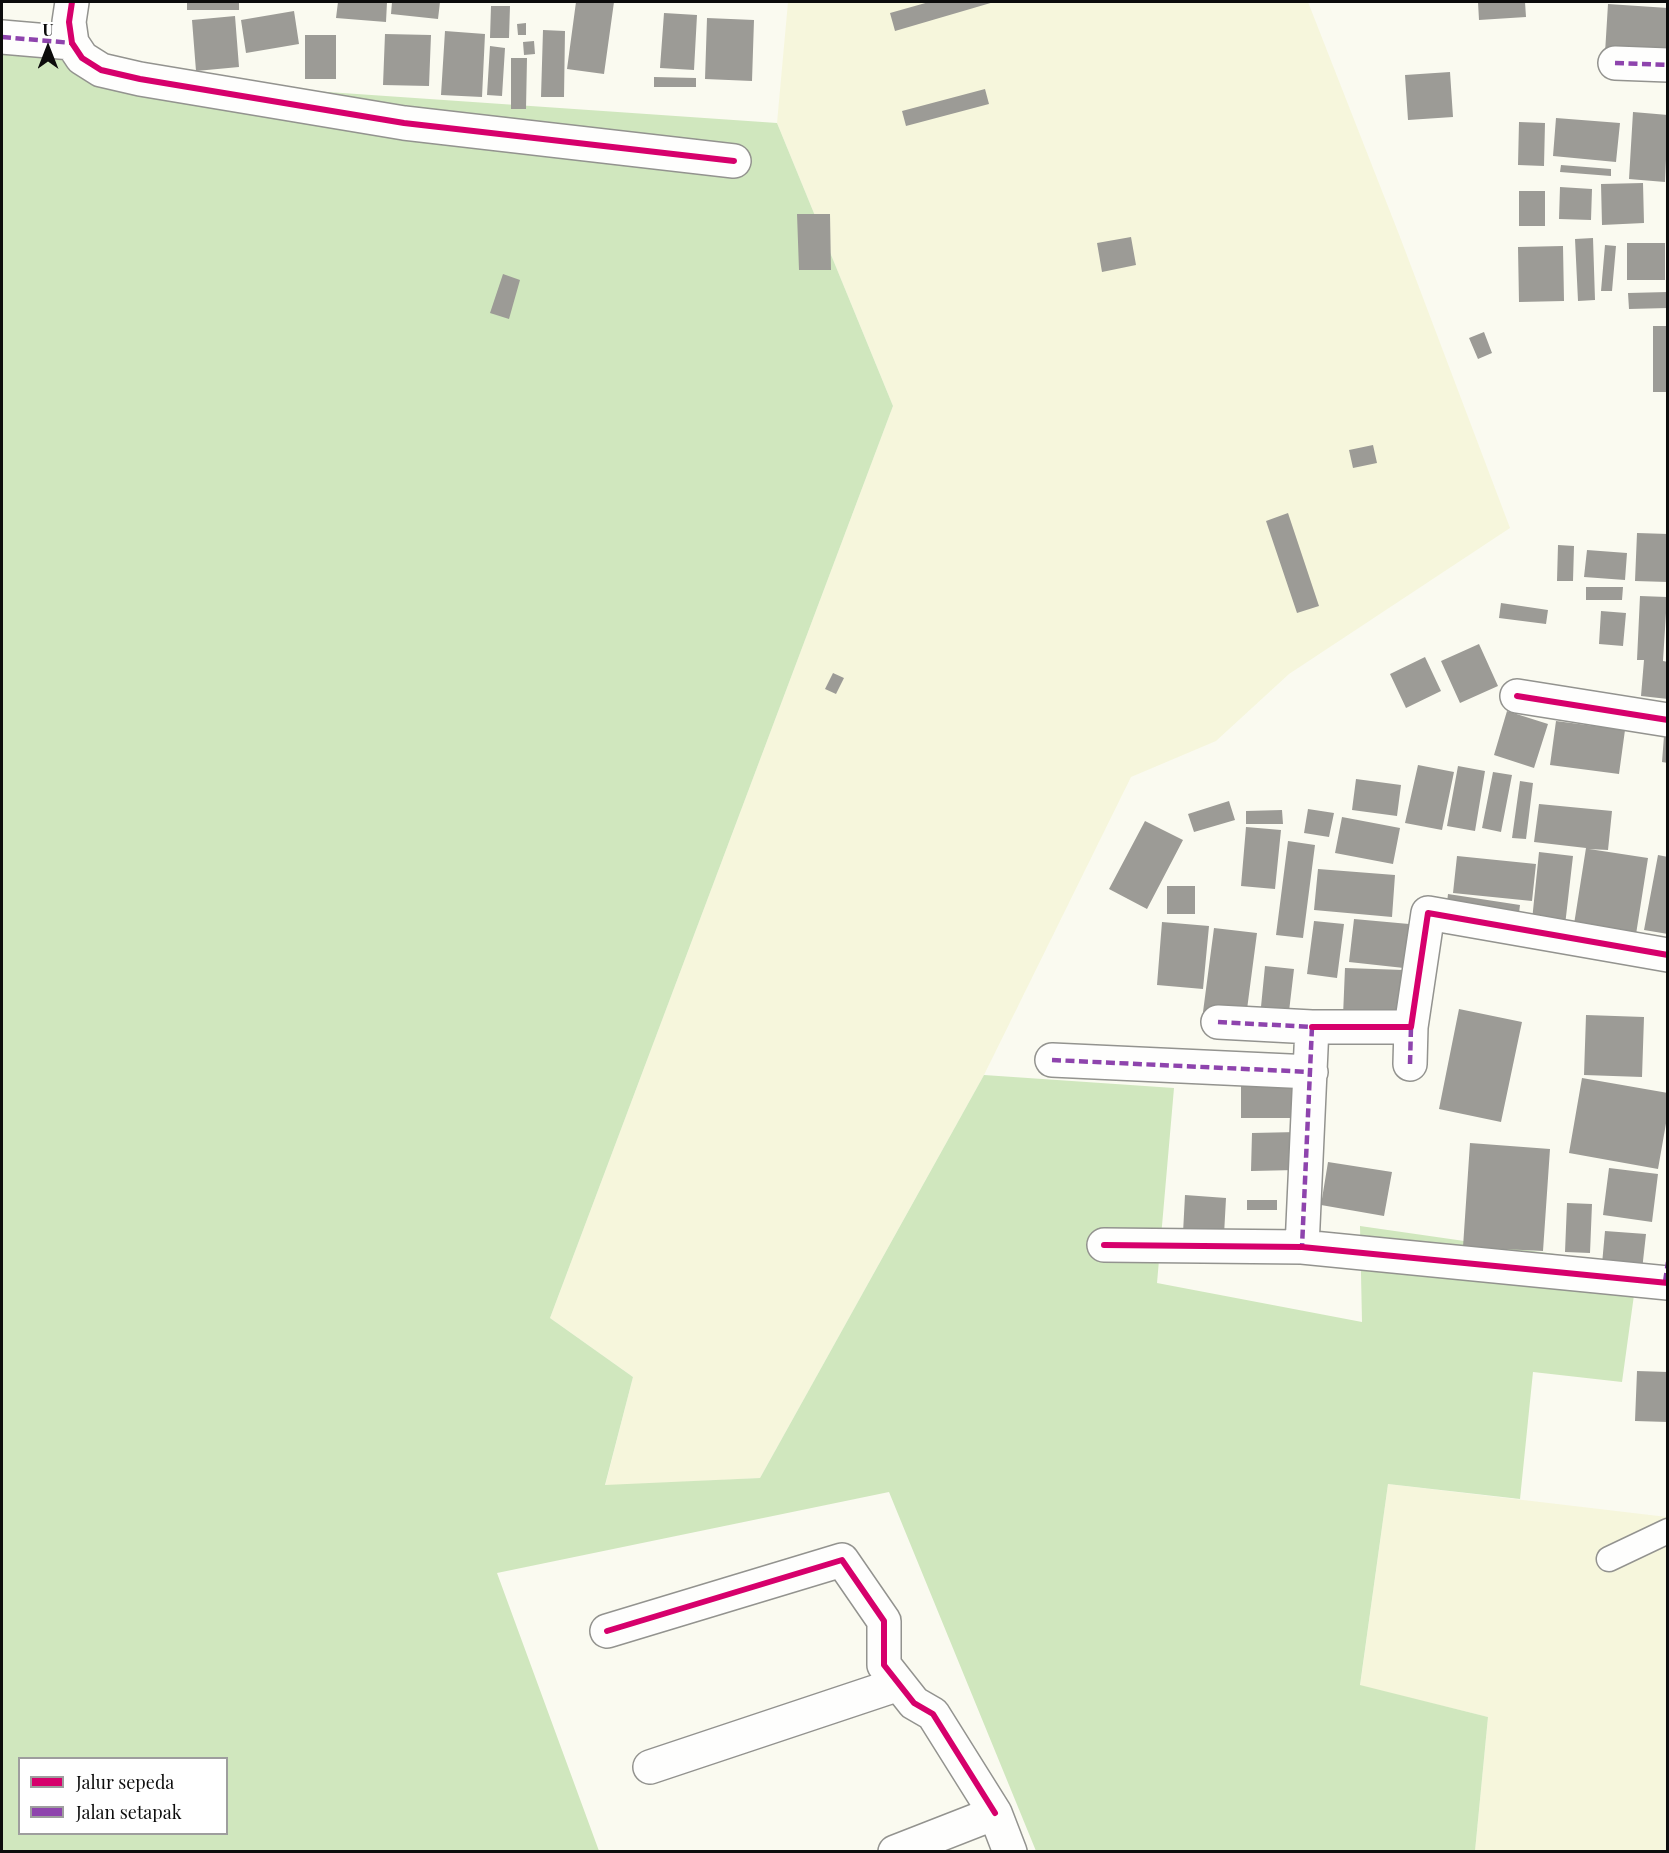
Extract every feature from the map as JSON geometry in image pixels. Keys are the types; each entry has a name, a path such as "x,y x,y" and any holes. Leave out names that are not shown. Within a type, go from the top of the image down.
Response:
{"street":[{"path":"72,2 69,21 72,43 82,58 101,70 140,79 404,123 734,161"},
{"path":"2,38 72,43"},
{"path":"1615,63 1668,65"},
{"path":"1517,696 1668,720"},
{"path":"1410,1064 1411,1027 1428,913 1668,955"},
{"path":"1218,1022 1312,1027 1411,1027"},
{"path":"1302,1247 1312,1027"},
{"path":"1052,1060 1311,1072"},
{"path":"1104,1245 1302,1247 1667,1276"},
{"path":"607,1631 842,1560 884,1621 884,1665 914,1703 933,1714 996,1813 1010,1851"},
{"path":"650,1767 899,1684"},
{"path":"895,1851 996,1813"}],"lane":[{"path":"1609,1559 1668,1531"}],"green space":[{"path":"788,2 1308,2 1510,528 1289,674 1216,741 1131,777 984,1075 760,1478 605,1486 633,1377 550,1318 893,406 777,123"},
{"path":"2,40 241,86 777,123 893,406 550,1318 633,1377 605,1485 760,1478 984,1075 1174,1088 1157,1283 1362,1322 1360,1226 1638,1266 1622,1382 1533,1372 1520,1499 1388,1484 1360,1685 1488,1717 1475,1851 1036,1851 889,1492 497,1573 599,1851 2,1851"},
{"path":"1388,1484 1667,1517 1667,1851 1475,1851 1488,1717 1360,1686"}],"building":[{"path":"187,2 239,2 239,10 187,10"},
{"path":"338,2 387,2 386,22 336,18"},
{"path":"392,2 440,2 438,19 391,14"},
{"path":"576,2 614,2 604,74 567,69"},
{"path":"929,2 994,2 895,31 890,13"},
{"path":"1478,2 1525,2 1526,17 1479,20"},
{"path":"1608,4 1668,8 1668,58 1605,53"},
{"path":"491,6 510,6 509,38 490,38"},
{"path":"294,11 299,44 246,53 241,20"},
{"path":"664,13 697,15 694,70 660,68"},
{"path":"235,16 239,67 196,71 192,20"},
{"path":"707,18 754,20 752,81 705,79"},
{"path":"526,23 526,35 518,35 517,24"},
{"path":"543,30 565,31 564,97 541,97"},
{"path":"445,31 485,34 482,97 441,95"},
{"path":"385,34 431,35 429,86 383,85"},
{"path":"305,35 336,35 336,79 305,79"},
{"path":"534,41 535,54 524,55 523,42"},
{"path":"490,46 505,48 502,96 487,95"},
{"path":"511,58 527,58 526,109 511,109"},
{"path":"1450,72 1453,117 1408,120 1405,75"},
{"path":"654,77 696,78 696,87 654,87"},
{"path":"985,89 989,104 906,126 902,111"},
{"path":"1633,112 1668,115 1665,182 1629,179"},
{"path":"1556,118 1620,123 1616,162 1553,156"},
{"path":"1519,122 1545,123 1544,166 1518,165"},
{"path":"1561,165 1611,169 1611,176 1560,172"},
{"path":"1643,183 1644,223 1602,225 1601,184"},
{"path":"1560,187 1592,189 1591,220 1559,219"},
{"path":"1519,191 1545,191 1545,226 1519,226"},
{"path":"797,214 830,214 831,270 799,270"},
{"path":"1131,237 1136,265 1102,272 1097,243"},
{"path":"1593,238 1595,300 1578,301 1575,239"},
{"path":"1627,243 1665,243 1665,280 1627,280"},
{"path":"1605,245 1616,246 1612,291 1601,291"},
{"path":"1563,246 1564,301 1519,302 1518,247"},
{"path":"503,274 520,280 509,319 490,313"},
{"path":"1668,292 1668,308 1629,309 1628,293"},
{"path":"1653,326 1668,326 1668,392 1653,392"},
{"path":"1484,332 1492,353 1478,359 1469,338"},
{"path":"1373,445 1377,463 1353,468 1349,450"},
{"path":"1288,513 1319,606 1297,613 1266,521"},
{"path":"1637,533 1668,534 1668,582 1635,581"},
{"path":"1558,545 1574,546 1573,581 1557,581"},
{"path":"1587,550 1627,553 1625,580 1584,577"},
{"path":"1586,587 1623,587 1622,600 1586,600"},
{"path":"1640,596 1667,597 1663,661 1668,662 1668,699 1641,696 1644,660 1637,660"},
{"path":"1501,603 1548,610 1546,624 1499,618"},
{"path":"1601,611 1626,613 1623,646 1599,644"},
{"path":"1479,644 1498,686 1460,703 1441,661"},
{"path":"1425,657 1441,691 1406,708 1390,674"},
{"path":"833,673 844,678 836,694 825,689"},
{"path":"1507,711 1548,724 1534,768 1494,755"},
{"path":"1556,721 1625,730 1619,774 1550,765"},
{"path":"1664,736 1668,736 1668,763 1662,762"},
{"path":"1418,765 1454,772 1442,830 1405,823"},
{"path":"1458,766 1485,771 1475,831 1447,826"},
{"path":"1493,772 1512,775 1501,832 1482,828"},
{"path":"1356,779 1401,785 1397,816 1352,810"},
{"path":"1520,781 1533,783 1526,839 1512,838"},
{"path":"1229,801 1235,820 1194,832 1188,814"},
{"path":"1539,804 1612,811 1608,850 1589,849 1648,858 1634,947 1572,937 1586,848 1534,842"},
{"path":"1308,809 1334,813 1329,837 1304,833"},
{"path":"1282,810 1283,824 1246,824 1246,811"},
{"path":"1342,817 1400,828 1393,864 1335,853"},
{"path":"1145,821 1183,840 1147,909 1109,889"},
{"path":"1246,827 1281,830 1275,889 1241,886"},
{"path":"1288,841 1315,845 1303,938 1276,935"},
{"path":"1539,852 1573,856 1564,934 1531,930"},
{"path":"1658,855 1668,857 1668,934 1644,930"},
{"path":"1457,856 1536,864 1532,901 1453,893"},
{"path":"1318,869 1395,875 1392,917 1314,910"},
{"path":"1167,886 1195,886 1195,914 1167,914"},
{"path":"1448,894 1520,905 1518,921 1446,911"},
{"path":"1354,919 1409,924 1404,968 1349,962"},
{"path":"1314,921 1344,924 1337,978 1307,974"},
{"path":"1162,922 1209,926 1203,989 1157,985"},
{"path":"1214,928 1257,933 1246,1017 1203,1012"},
{"path":"1265,966 1294,969 1288,1020 1260,1017"},
{"path":"1345,968 1404,970 1402,1019 1343,1016"},
{"path":"1459,1009 1522,1022 1501,1122 1439,1109"},
{"path":"1586,1015 1644,1017 1642,1077 1584,1075"},
{"path":"1582,1078 1668,1093 1668,1112 1658,1169 1569,1153"},
{"path":"1241,1084 1298,1084 1298,1118 1241,1118"},
{"path":"1297,1132 1296,1170 1251,1171 1252,1133"},
{"path":"1470,1143 1550,1149 1543,1251 1463,1247"},
{"path":"1328,1162 1392,1172 1384,1216 1321,1205"},
{"path":"1609,1168 1658,1174 1652,1222 1603,1215"},
{"path":"1185,1195 1226,1198 1224,1235 1183,1233"},
{"path":"1247,1200 1277,1200 1277,1210 1247,1210"},
{"path":"1567,1203 1592,1204 1590,1253 1565,1252"},
{"path":"1605,1231 1646,1234 1641,1279 1601,1275"},
{"path":"1637,1371 1668,1372 1668,1422 1635,1421"}],"marked path":[{"path":"2,37 72,43"},
{"path":"1615,63 1668,65"},
{"path":"1218,1022 1312,1027 1302,1247"},
{"path":"1410,1064 1411,1027"},
{"path":"1052,1060 1311,1072"},
{"path":"1665,1282 1668,1262"}],"cycle path":[{"path":"72,2 69,22 72,43 82,58 101,70 140,79 404,123 734,161"},
{"path":"1517,696 1668,720"},
{"path":"1312,1027 1411,1027 1428,913 1668,955"},
{"path":"1104,1245 1302,1247 1668,1283"},
{"path":"607,1631 842,1560 884,1621 884,1665 914,1703 933,1714 995,1813"}]}
